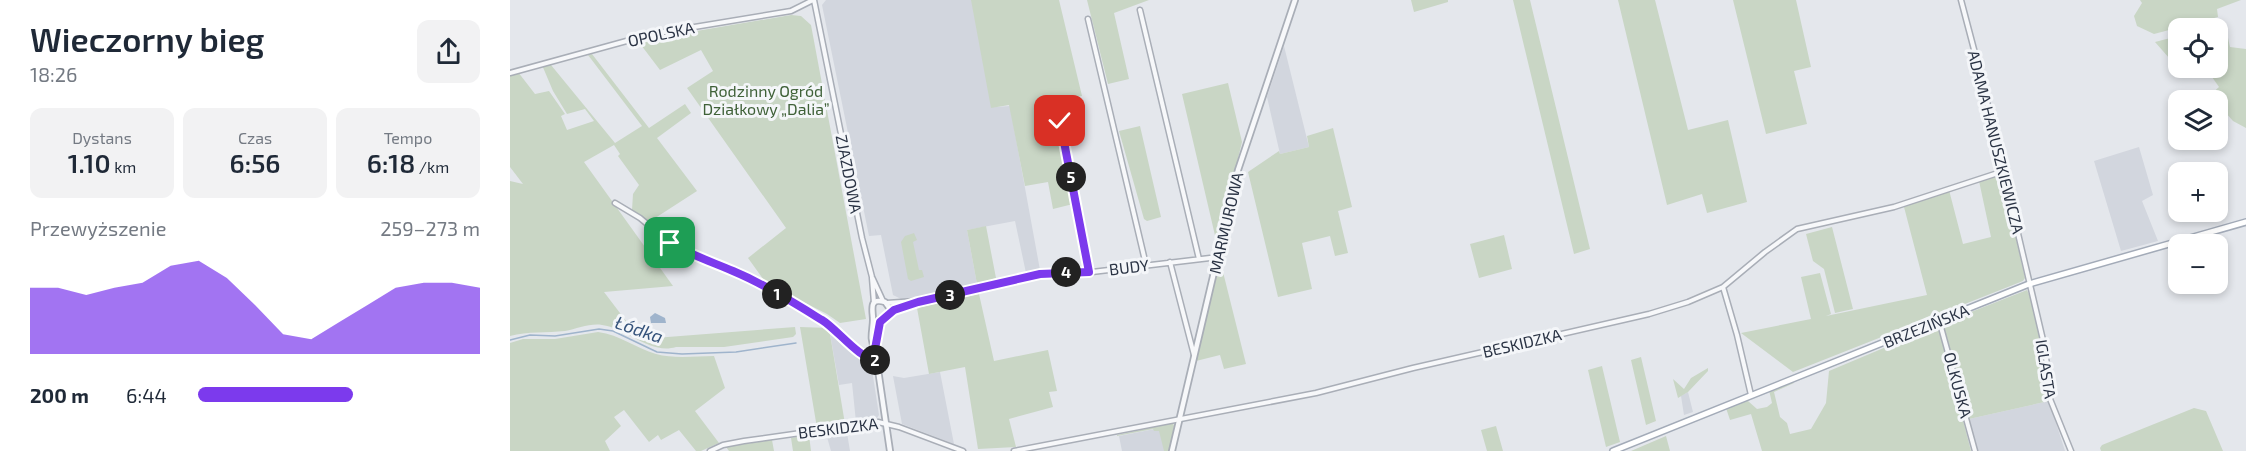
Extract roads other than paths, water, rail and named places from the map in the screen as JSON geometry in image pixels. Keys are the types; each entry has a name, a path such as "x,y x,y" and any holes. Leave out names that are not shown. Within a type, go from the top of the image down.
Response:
{"main road":[{"name":"BRZEZIŃSKA","path":"1612,451 2030,284 2246,222"}],"street":[{"name":"OPOLSKA","path":"510,73 652,34 791,11 813,0"},
{"name":"ZJAZDOWA","path":"813,0 872,278 874,303"},
{"name":"MARMUROWA","path":"1172,451 1238,170 1295,0"},
{"name":"ADAMA HANUSZKIEWICZA","path":"1961,0 2030,284"},
{"path":"1140,10 1199,259"},
{"path":"1088,19 1146,265"},
{"path":"1060,121 1089,272"},
{"name":"BESKIDZKA","path":"1014,451 1316,393 1413,368 1627,320 1688,302 1723,287 1765,252 1797,230 1894,207 2004,171"},
{"path":"615,203 640,218 670,243 696,258 734,272 824,321 864,355 871,360 877,360"},
{"name":"BUDY","path":"889,313 918,302 1047,273 1089,272 1217,258"},
{"path":"1170,262 1194,356"},
{"name":"ZJAZDOWA","path":"872,278 885,302"},
{"name":"IGLASTA","path":"2030,284 2048,370 2048,394 2071,451"},
{"path":"1723,287 1751,395"},
{"name":"BUDY","path":"885,302 918,302"},
{"path":"875,349 882,319 889,313 885,302 874,303 871,309 872,339 890,451"},
{"path":"872,315 882,319"},
{"name":"OLKUSKA","path":"1940,320 1975,451"},
{"name":"BESKIDZKA","path":"710,451 748,440 870,422 886,423 963,451"}],"water":[{"path":"655,313 665,318 666,323 651,323 650,317"}],"waterway":[{"name":"Łódka","path":"510,340 530,335 555,336 599,329 613,331 657,352 682,354 736,352 796,343"}],"park label":[{"name":"Rodzinny Ogród Działkowy „Dalia”","path":"766,100"}]}
